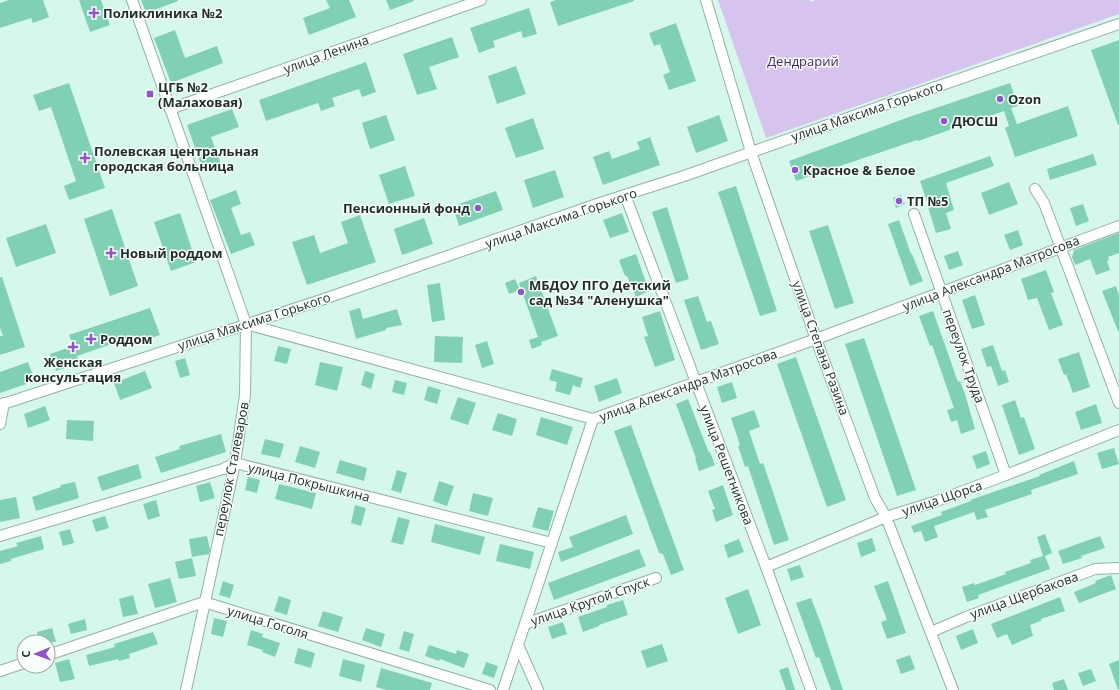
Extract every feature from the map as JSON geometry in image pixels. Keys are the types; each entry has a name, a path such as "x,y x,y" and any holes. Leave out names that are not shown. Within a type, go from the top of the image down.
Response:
{"street":[{"name":"переулок Сталеваров","path":"132,0 246,324 245,395 234,463 186,690"},
{"name":"улица Ленина","path":"170,109 481,0"},
{"name":"улица Степана Разина","path":"706,0 751,152 816,339 876,498 886,517 954,690"},
{"name":"улица Максима Горького","path":"2,404 246,324 684,176 1119,24"},
{"path":"1035,189 1044,203 1119,403"},
{"name":"улица Решетникова","path":"625,195 811,690"},
{"name":"переулок Труда","path":"914,214 1006,475"},
{"name":"улица Александра Матросова","path":"246,324 593,419 816,339 940,291 1119,226"},
{"path":"0,424 2,404"},
{"path":"503,690 593,419"},
{"name":"улица Щорса","path":"766,567 886,517 934,502 1119,430"},
{"name":"улица Покрышкина","path":"0,536 216,471 234,463 552,543"},
{"name":"улица Щербакова","path":"931,632 966,617 1095,569 1119,568"},
{"name":"улица Крутой Спуск","path":"525,624 656,578"},
{"path":"56,652 204,602"},
{"name":"улица Гоголя","path":"204,602 490,690"},
{"path":"518,645 538,690"},
{"path":"0,671 16,666"}],"green space":[{"name":"Дендрарий","path":"718,0 810,0 811,2 816,0 1119,0 1119,14 766,138"}],"building":[{"path":"9,0 43,0 49,17 33,23 31,18 0,28 0,3"},
{"name":"Поликлиника №2","path":"79,0 101,0 110,25 90,32"},
{"path":"141,0 178,0 178,1 146,13"},
{"path":"326,0 349,0 356,17 309,35 303,18 330,8"},
{"path":"386,0 414,0 414,1 390,10"},
{"path":"556,0 634,1 558,26 550,2"},
{"path":"529,8 537,34 523,38 521,31 493,41 495,47 479,53 470,28"},
{"path":"676,23 696,81 669,90 663,75 670,72 660,44 654,46 649,33"},
{"path":"175,30 185,58 217,46 223,63 171,83 154,38"},
{"path":"452,37 459,57 429,67 437,89 417,95 403,54"},
{"path":"1119,40 1119,125 1118,125 1091,50"},
{"path":"366,62 376,92 362,97 359,89 332,98 335,106 321,111 318,103 266,121 259,100"},
{"path":"516,66 526,94 497,104 488,76"},
{"path":"69,83 105,188 69,200 64,186 76,181 51,107 39,111 33,95"},
{"name":"ДЮСШ","path":"1010,83 1018,106 1011,108 1017,124 1068,106 1078,136 1015,157 1005,128 1009,126 1004,111 796,181 789,161 909,117"},
{"path":"232,109 239,127 211,137 221,164 203,170 187,125"},
{"path":"386,115 395,140 370,149 362,123"},
{"path":"719,115 728,141 696,153 687,127"},
{"path":"533,118 544,149 516,158 505,128"},
{"path":"650,137 660,165 603,185 593,157 609,151 612,159 640,149 637,142"},
{"path":"1093,154 1097,165 1050,180 1047,169"},
{"path":"990,156 994,166 946,183 954,210 946,213 951,229 936,233 920,181"},
{"path":"405,166 415,196 389,204 379,175"},
{"path":"555,170 564,197 533,208 524,180"},
{"path":"1009,182 1018,204 989,215 981,193"},
{"path":"736,186 777,311 760,316 718,192"},
{"path":"236,190 241,204 231,208 241,235 250,232 255,245 231,254 210,200"},
{"name":"Пенсионный фонд","path":"496,191 503,210 459,226 453,206"},
{"name":"ТП №5","path":"901,195 905,204 896,208 893,198"},
{"path":"1083,204 1089,221 1076,226 1070,208"},
{"path":"667,207 689,279 676,283 652,212"},
{"name":"Новый роддом","path":"112,209 138,286 110,296 84,219"},
{"path":"180,213 196,262 171,271 154,222"},
{"path":"622,213 629,232 610,238 603,220"},
{"path":"360,215 376,262 307,285 292,242 314,235 320,253 348,243 341,222"},
{"path":"424,218 433,244 402,255 394,229"},
{"path":"899,220 911,254 923,281 910,286 888,224"},
{"path":"46,224 56,253 16,267 6,238"},
{"path":"828,225 854,303 835,309 809,231"},
{"path":"1018,230 1023,245 1010,250 1004,235"},
{"path":"1119,233 1119,253 1108,257 1109,260 1107,261 1110,270 1096,275 1090,259 1075,265 1072,257 1074,250"},
{"path":"958,251 963,265 949,270 944,256"},
{"path":"636,254 649,291 636,297 627,276 625,276 619,260"},
{"path":"1046,270 1054,292 1051,293 1063,325 1049,330 1037,298 1028,300 1021,279"},
{"path":"536,276 558,336 541,342 542,345 532,349 529,340 538,337 519,283"},
{"path":"0,277 2,277 25,347 0,355 0,336 3,336 0,328"},
{"path":"515,279 520,290 509,294 505,283"},
{"path":"440,283 445,320 432,322 427,285"},
{"path":"1116,286 1119,296 1119,331 1102,291"},
{"path":"975,295 985,325 972,329 962,300"},
{"path":"698,296 707,322 711,321 719,344 701,350 684,300"},
{"name":"Роддом","path":"150,308 160,335 137,343 135,336 77,356 80,363 56,371 50,354 73,346 69,335"},
{"path":"360,308 363,319 397,309 402,325 386,328 386,330 356,339 349,311"},
{"path":"660,311 675,360 655,367 644,337 648,336 642,317"},
{"path":"933,311 958,382 960,381 965,394 975,429 961,434 957,420 951,422 947,410 954,408 932,345 930,346 919,316"},
{"path":"435,336 463,337 462,363 434,362"},
{"path":"864,338 916,490 897,496 845,344"},
{"path":"487,341 494,364 482,368 475,345"},
{"path":"993,345 1002,371 1005,370 1009,382 998,386 991,366 987,367 981,349"},
{"path":"278,346 291,349 287,364 274,361"},
{"path":"1079,352 1090,387 1073,393 1066,374 1064,375 1058,359"},
{"path":"796,357 846,500 827,507 777,364"},
{"path":"185,358 190,375 180,378 175,361"},
{"path":"28,362 35,381 0,393 0,372"},
{"path":"320,362 343,367 337,391 315,385"},
{"path":"552,369 583,378 580,388 573,385 570,395 555,391 557,382 549,380"},
{"path":"145,371 152,388 120,400 114,383"},
{"path":"365,371 375,374 371,389 361,385"},
{"path":"617,378 622,393 599,402 594,386"},
{"path":"395,380 407,383 404,395 392,392"},
{"path":"732,382 737,398 722,403 717,387"},
{"path":"428,386 441,390 437,404 424,400"},
{"path":"458,397 476,403 468,425 450,419"},
{"path":"688,399 715,465 699,471 696,458 676,404"},
{"path":"1015,400 1021,418 1024,417 1035,449 1019,455 1002,405"},
{"path":"1096,404 1102,423 1081,430 1075,412"},
{"path":"45,406 50,420 28,428 24,414"},
{"path":"754,410 760,427 749,431 760,464 763,463 789,540 774,545 748,466 745,467 738,446 740,445 731,418"},
{"path":"498,413 517,419 512,436 492,430"},
{"path":"541,417 573,427 567,445 536,435"},
{"path":"67,420 94,421 93,441 66,439"},
{"path":"631,425 684,570 671,575 663,554 659,553 614,431"},
{"path":"221,434 226,452 161,473 155,457 180,449 179,446"},
{"path":"265,439 284,444 280,458 261,454"},
{"path":"300,446 320,452 315,468 295,462"},
{"path":"1114,448 1119,464 1102,469 1097,453"},
{"path":"986,451 990,464 977,469 972,456"},
{"path":"340,460 367,468 364,481 336,473"},
{"path":"1074,461 1078,474 1031,490 1032,494 985,510 988,517 977,520 974,512 934,526 938,537 925,542 921,531 914,533 911,526 942,515 941,512 971,501 970,500 1040,476 1039,475"},
{"path":"138,464 142,478 102,491 97,477"},
{"path":"397,470 407,473 401,493 391,490"},
{"path":"248,477 260,480 257,493 245,490"},
{"path":"439,481 454,486 447,506 433,501"},
{"path":"75,482 79,498 36,511 32,497 61,487 60,485"},
{"path":"210,482 215,498 200,502 196,486"},
{"path":"279,484 316,493 312,509 275,499"},
{"path":"723,485 733,515 716,522 712,510 715,509 708,491"},
{"path":"473,493 493,498 488,516 469,511"},
{"path":"16,497 20,518 0,522 0,500"},
{"path":"156,500 160,516 148,520 143,504"},
{"path":"355,505 366,508 361,526 351,523"},
{"path":"538,507 554,511 548,531 532,527"},
{"path":"626,515 633,534 561,562 558,552 573,547 569,537"},
{"path":"105,516 109,528 96,532 92,520"},
{"path":"398,517 410,520 403,545 391,542"},
{"path":"435,524 485,537 480,555 431,542"},
{"path":"70,529 74,543 63,546 59,532"},
{"path":"1045,534 1052,553 1045,556 1050,569 978,595 979,598 967,602 962,587 974,583 975,585 1006,574 1005,572 1031,563 1030,560 1043,556 1037,537"},
{"path":"41,536 44,549 0,564 0,551 18,546 16,543"},
{"path":"207,536 210,550 209,554 192,557 189,539"},
{"path":"1100,536 1105,548 1063,564 1058,551"},
{"path":"872,538 876,551 861,557 857,543"},
{"path":"739,539 744,552 728,558 724,545"},
{"path":"500,544 534,552 530,569 496,561"},
{"path":"639,549 646,566 554,600 548,583"},
{"path":"192,558 196,576 179,579 175,562"},
{"path":"800,565 804,577 791,581 787,569"},
{"path":"1111,575 1116,589 1079,603 1074,592 1096,583 1095,581"},
{"path":"170,578 177,602 155,608 148,584"},
{"path":"223,581 234,585 230,598 219,595"},
{"path":"888,581 906,633 887,639 881,622 887,620 874,586"},
{"path":"748,589 761,625 738,634 725,598"},
{"path":"133,595 138,614 123,617 119,599"},
{"path":"279,596 291,600 287,615 274,611"},
{"path":"1060,597 1065,611 1041,619 1041,621 1030,625 1033,636 1012,645 1007,634 997,638 991,624"},
{"path":"811,598 843,690 831,690 819,657 816,658 796,603"},
{"path":"623,600 628,615 583,632 578,617"},
{"path":"323,611 343,617 338,632 318,626"},
{"path":"214,618 227,621 223,637 211,634"},
{"path":"85,619 87,630 71,634 68,624"},
{"path":"563,622 567,634 552,639 548,627"},
{"path":"52,628 54,634 37,634 37,632"},
{"path":"366,628 385,634 381,647 362,640"},
{"path":"973,629 978,643 961,650 956,636"},
{"path":"251,630 263,634 262,637 280,643 275,657 262,652 263,650 247,645"},
{"path":"404,631 414,634 409,652 399,649"},
{"path":"153,632 158,644 129,654 130,658 119,661 118,659 89,666 86,655 115,647 114,644"},
{"path":"662,644 668,661 647,668 641,651"},
{"path":"429,645 456,654 457,650 469,654 464,668 440,659 439,661 425,656"},
{"path":"298,648 315,653 311,668 294,663"},
{"path":"910,655 915,669 901,674 896,660"},
{"path":"69,659 75,679 60,682 56,663"},
{"path":"343,659 365,665 361,682 339,676"},
{"path":"1119,660 1119,689 1118,690 1109,664"},
{"path":"486,662 498,666 494,678 482,674"},
{"path":"788,667 795,690 786,690 779,670"},
{"path":"381,668 432,683 430,690 387,690 376,687"},
{"path":"1091,669 1096,681 1083,686 1078,673"},
{"path":"1064,679 1068,690 1054,690 1052,683"}],"place":[{"name":"Поликлиника №2","path":"94,13"},
{"name":"ЦГБ №2 (Малаховая)","path":"150,94"},
{"name":"Ozon","path":"1000,99"},
{"name":"ДЮСШ","path":"944,121"},
{"name":"Полевская центральная городская больница","path":"85,158"},
{"name":"Красное & Белое","path":"795,170"},
{"name":"ТП №5","path":"899,201"},
{"name":"Пенсионный фонд","path":"478,208"},
{"name":"Новый роддом","path":"111,253"},
{"name":"МБДОУ ПГО Детский сад №34 \"Аленушка\"","path":"521,292"},
{"name":"Роддом","path":"91,339"},
{"name":"Женская консультация","path":"73,347"}]}
